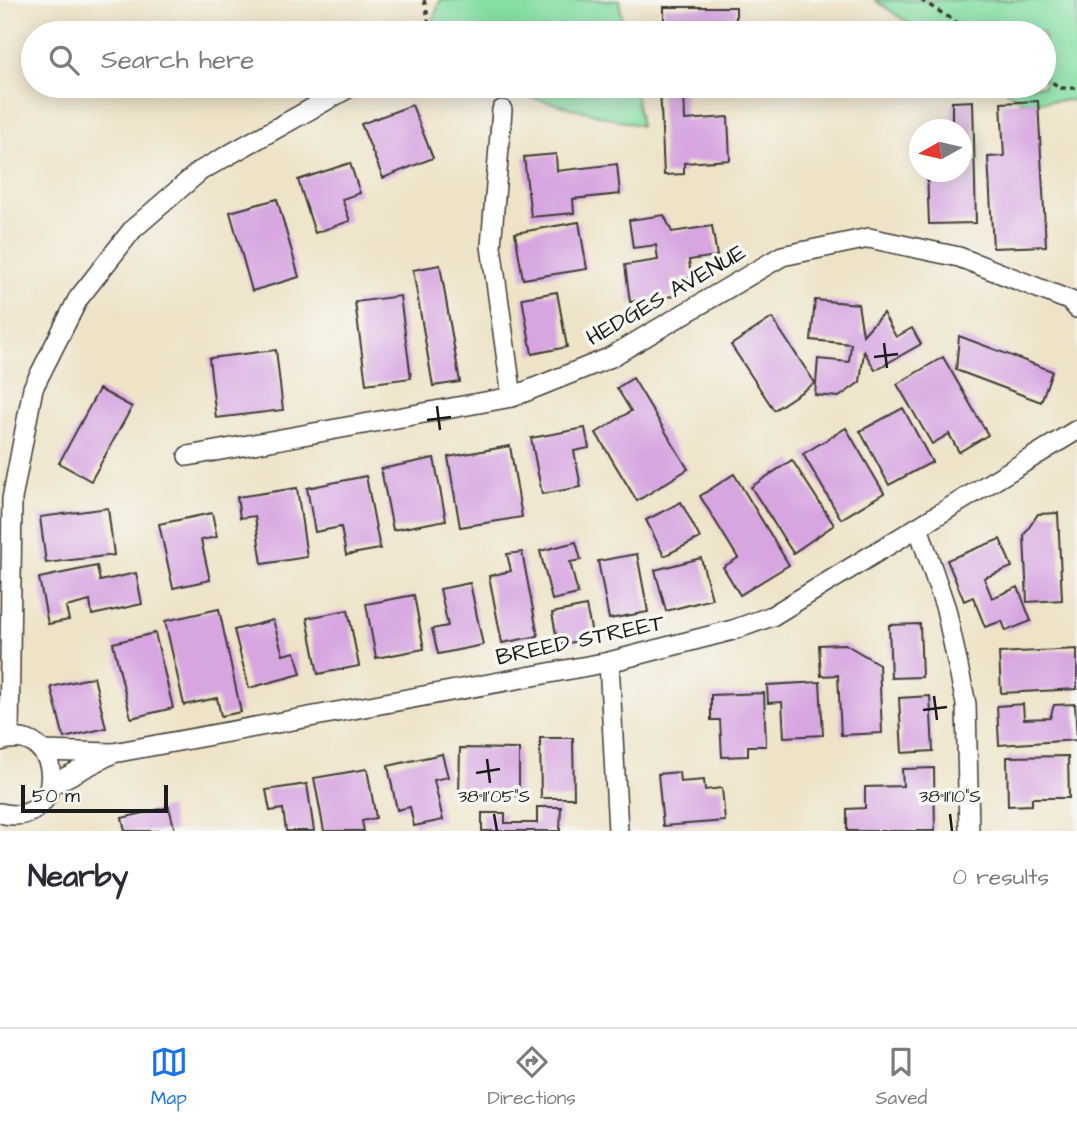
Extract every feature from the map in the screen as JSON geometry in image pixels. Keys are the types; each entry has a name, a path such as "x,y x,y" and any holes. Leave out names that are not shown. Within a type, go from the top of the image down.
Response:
{"street":[{"path":"0,813 23,823 41,804 51,785 52,773 49,761 33,743 22,739 5,739 6,499 33,388 78,299 133,229 200,172 331,98"},
{"path":"502,110 491,246 512,397"},
{"name":"HEDGES AVENUE","path":"188,456 512,397 609,358 782,256 869,238 959,257 1071,301 1077,308"},
{"name":"BREED STREET","path":"51,785 113,754 609,662 733,630 772,616 1077,430"},
{"path":"918,527 946,609 966,704 969,831"},
{"path":"609,662 618,831"},
{"path":"42,751 113,754"}],"path":[{"path":"424,0 428,21"},
{"path":"921,0 955,21"},
{"path":"1056,85 1061,88 1077,88"}],"green space":[{"path":"440,0 619,0 623,21 433,21"},
{"path":"875,0 1077,0 1077,100 1023,102 1017,98 1056,98 1056,21 906,21"},
{"path":"532,98 636,98 641,126"}],"building":[{"path":"664,7 736,7 736,21 664,21"},
{"path":"661,98 684,98 685,120 728,117 730,160 684,163 684,174 664,175"},
{"path":"973,101 976,223 929,224 927,182 972,182 972,119 952,119 952,102"},
{"path":"1038,101 1046,246 993,248 988,157 1004,156 1001,103"},
{"path":"412,105 433,158 383,178 361,124"},
{"path":"556,154 557,171 617,164 620,194 573,199 574,213 531,217 524,157"},
{"path":"350,163 360,193 342,199 350,221 315,233 298,180"},
{"path":"277,199 299,277 252,291 230,212"},
{"path":"664,215 672,232 712,226 717,256 689,260 691,278 672,281 674,296 630,302 625,265 658,260 656,245 633,248 629,220"},
{"path":"579,222 587,269 523,279 515,233"},
{"path":"440,265 460,382 433,386 413,270"},
{"path":"557,292 567,347 532,354 522,298"},
{"path":"400,296 411,378 366,384 355,302"},
{"path":"815,300 858,304 863,335 883,313 896,337 912,328 921,344 875,370 864,351 860,382 839,397 815,395 818,359 849,362 851,344 811,340"},
{"path":"772,318 815,383 774,410 731,345"},
{"path":"959,336 1052,371 1041,402 956,370"},
{"path":"276,350 283,410 216,418 209,358"},
{"path":"943,357 988,435 959,452 949,434 932,444 897,384"},
{"path":"633,378 688,469 637,501 596,433 631,411 617,388"},
{"path":"99,389 132,407 91,481 59,463"},
{"path":"903,408 932,462 889,485 860,431"},
{"path":"585,428 589,448 574,451 581,487 542,494 531,438"},
{"path":"846,428 884,493 841,519 803,454"},
{"path":"510,446 522,517 460,527 448,457"},
{"path":"434,458 446,520 393,530 381,469"},
{"path":"792,460 834,525 793,553 751,487"},
{"path":"734,474 789,565 740,595 723,567 738,558 700,496"},
{"path":"366,476 380,549 346,555 341,527 315,532 307,488"},
{"path":"297,488 307,557 262,564 255,516 240,518 237,497"},
{"path":"681,502 700,538 664,556 646,520"},
{"path":"108,508 114,555 46,563 40,517"},
{"path":"212,513 217,537 201,540 210,580 173,588 159,524"},
{"path":"1058,513 1062,600 1027,602 1024,535 1038,514"},
{"path":"1000,539 1012,567 984,578 992,598 1018,587 1031,621 1006,631 1002,621 985,627 973,597 964,601 947,560"},
{"path":"576,542 581,560 570,562 578,594 552,600 540,551"},
{"path":"522,552 538,636 502,643 489,576 511,571 507,554"},
{"path":"637,554 648,612 609,619 598,561"},
{"path":"701,558 712,599 666,611 655,570"},
{"path":"97,566 100,581 136,573 142,604 92,615 90,601 66,607 69,620 48,624 39,578"},
{"path":"470,583 483,645 438,654 432,629 448,626 440,589"},
{"path":"414,595 424,649 376,658 366,604"},
{"path":"586,606 593,638 558,645 552,613"},
{"path":"219,609 241,712 221,716 217,698 184,705 165,621"},
{"path":"348,610 359,666 318,674 307,618"},
{"path":"273,620 283,655 295,652 301,674 249,688 234,630"},
{"path":"920,624 922,677 891,678 889,625"},
{"path":"155,633 173,708 131,718 113,643"},
{"path":"845,644 879,664 882,733 841,735 838,675 821,676 819,645"},
{"path":"1077,649 1077,689 1001,693 999,653"},
{"path":"94,677 106,728 64,738 51,687"},
{"path":"820,682 823,735 784,737 782,702 768,703 767,685"},
{"path":"764,693 766,746 748,746 748,756 722,757 720,720 711,720 711,695"},
{"path":"930,696 933,751 902,753 899,698"},
{"path":"1023,704 1024,719 1050,718 1054,705 1075,704 1077,740 999,745 997,706"},
{"path":"540,738 573,738 574,798 541,798"},
{"path":"460,748 519,749 519,796 459,795"},
{"path":"442,754 448,777 434,780 443,820 414,826 410,807 397,810 388,766"},
{"path":"1068,756 1069,798 1032,798 1032,805 1008,806 1007,757"},
{"path":"934,768 935,831 847,831 847,809 865,808 865,787 903,786 902,769"},
{"path":"367,769 376,818 362,821 364,831 324,831 314,778"},
{"path":"679,772 680,782 704,780 705,790 722,788 725,821 663,826 658,774"},
{"path":"307,784 314,831 286,831 283,809 270,811 266,790"},
{"path":"169,807 175,831 125,831 122,818"},
{"path":"537,807 561,807 560,831 482,831 482,813 505,813 505,823 537,823"}]}
